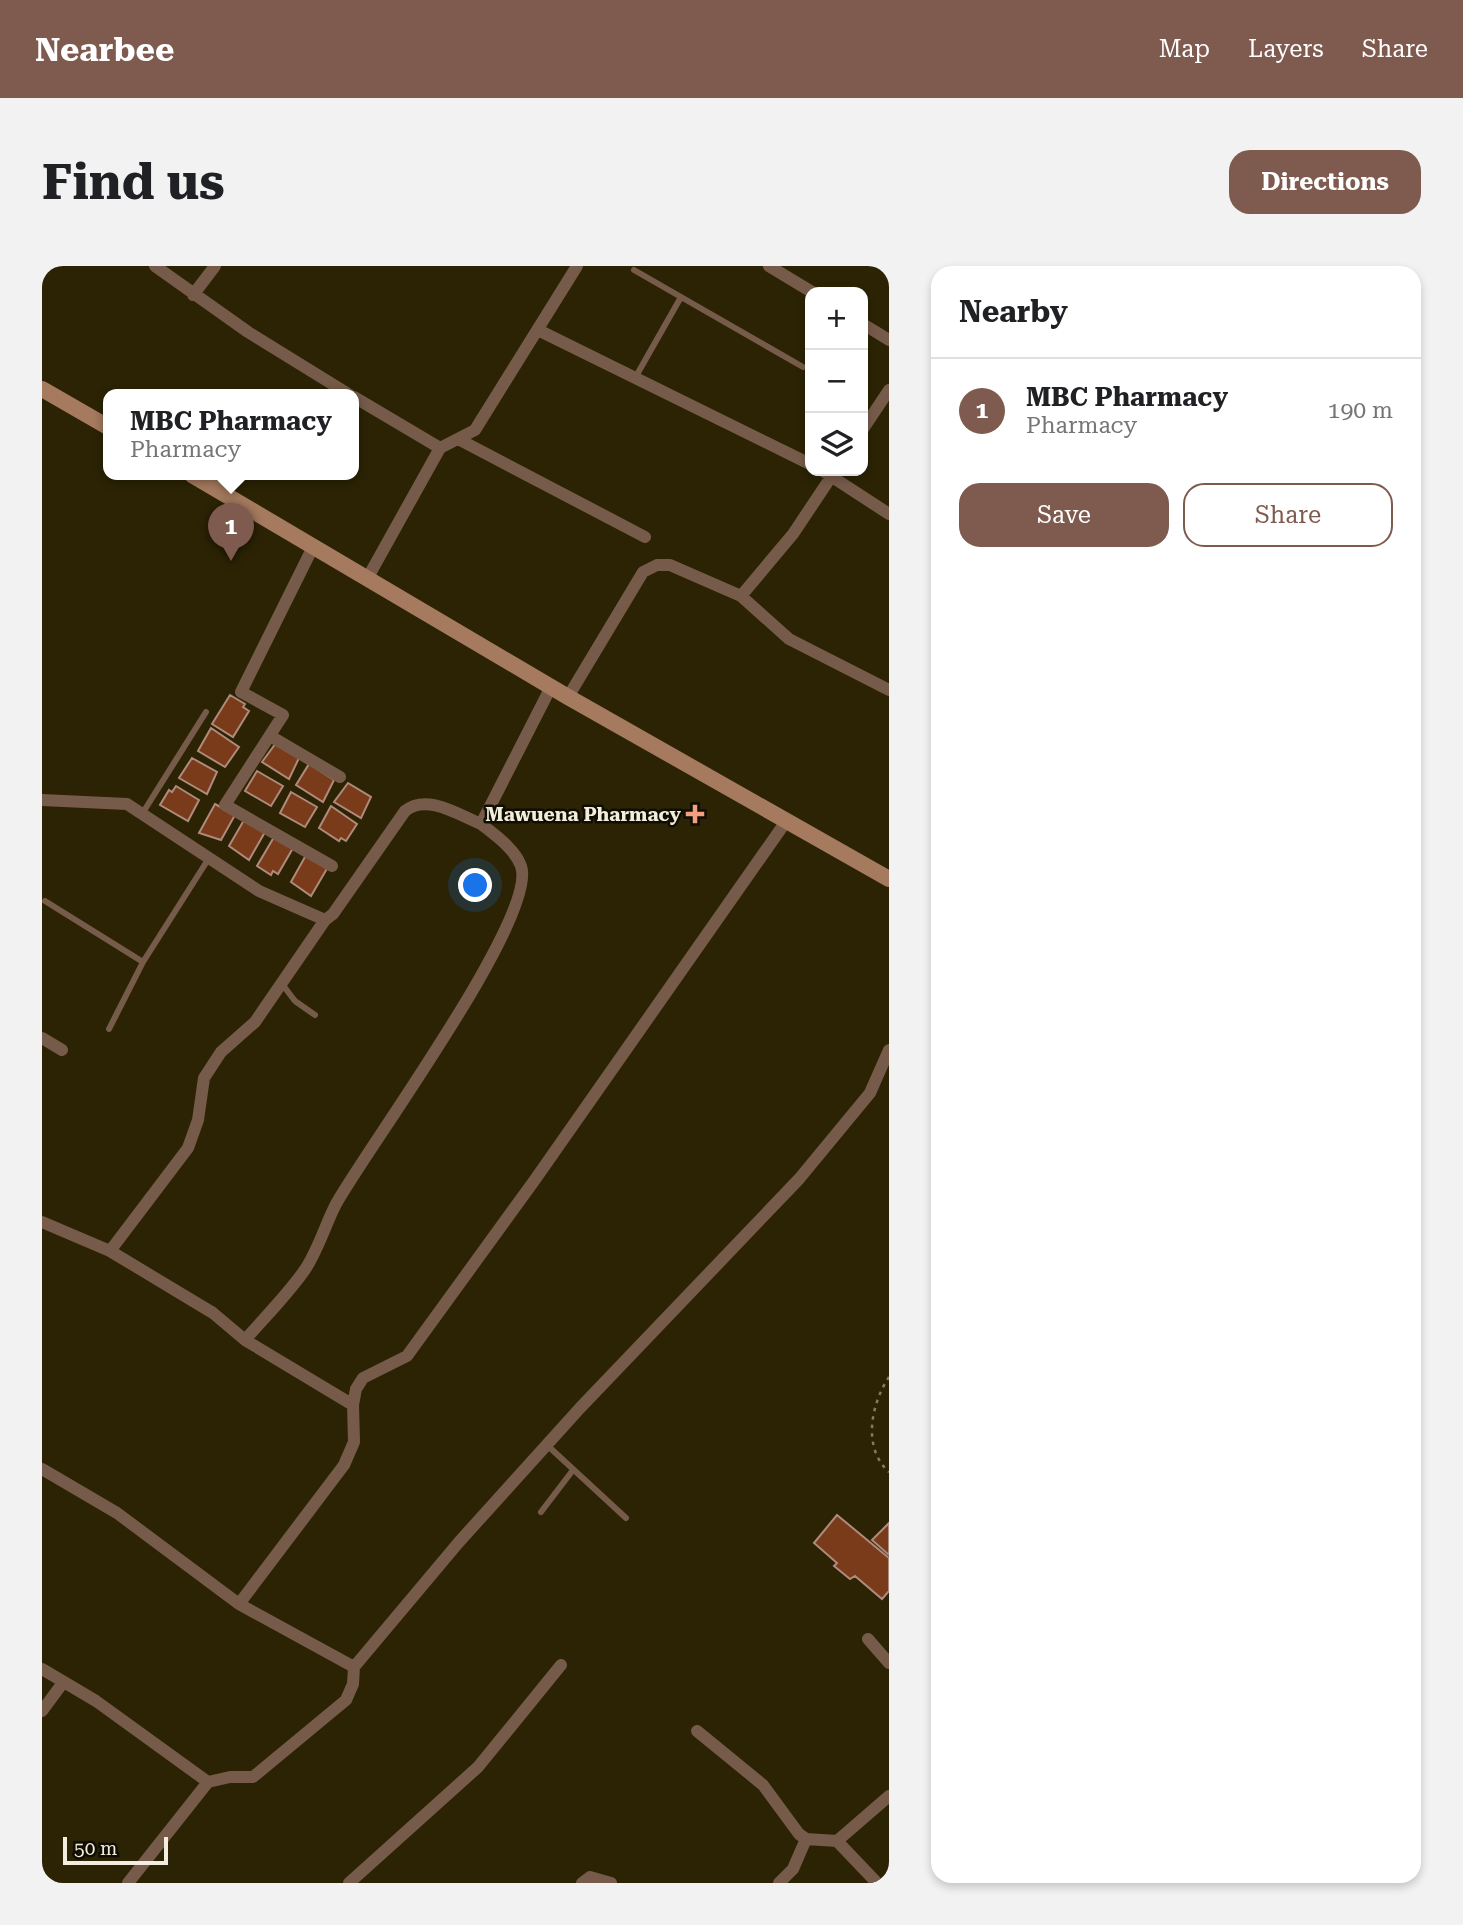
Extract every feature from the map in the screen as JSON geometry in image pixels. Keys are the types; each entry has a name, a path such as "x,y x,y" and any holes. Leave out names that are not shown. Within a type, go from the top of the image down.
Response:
{"main road":[{"path":"42,389 103,424"},
{"path":"200,480 568,697 889,879"}],"street":[{"path":"156,266 193,295 341,389"},
{"path":"193,295 215,266"},
{"path":"367,579 440,449 475,430 578,266"},
{"path":"769,266 805,288"},
{"path":"868,327 889,340"},
{"path":"538,330 805,462"},
{"path":"868,422 889,390"},
{"path":"359,400 440,449"},
{"path":"460,440 645,537"},
{"path":"741,597 793,534 828,476"},
{"path":"836,476 889,514"},
{"path":"313,547 241,692 283,715 225,805 332,866"},
{"path":"568,697 643,572 657,565 670,565 741,597 789,639 889,690"},
{"path":"481,824 551,687"},
{"path":"270,736 340,777"},
{"path":"42,800 127,804 259,891 304,914 325,920"},
{"path":"110,1251 188,1148 198,1120 204,1078 221,1052 249,1028 282,985 325,920 333,915 405,811 414,804 426,803 481,824 504,842 522,867 521,890 507,925 478,984 335,1205 305,1269 245,1340"},
{"path":"239,1604 344,1465 354,1442 353,1405 356,1389 363,1378 407,1356 550,1158 786,820"},
{"path":"42,1038 62,1050"},
{"path":"128,1883 208,1782 230,1777 253,1777 346,1700 353,1684 354,1667 459,1542 599,1388 799,1180 870,1093 889,1050"},
{"path":"42,1222 110,1251 213,1313 245,1340 353,1405"},
{"path":"42,1469 117,1513 239,1604 354,1667"},
{"path":"868,1639 889,1663"},
{"path":"349,1883 478,1767 561,1665"},
{"path":"42,1669 62,1684 96,1701 208,1782"},
{"path":"42,1710 62,1684"},
{"path":"697,1731 763,1785 799,1835 806,1839 837,1841 877,1883"},
{"path":"837,1841 889,1796"},
{"path":"779,1883 793,1869 806,1839"},
{"path":"582,1883 590,1877 611,1883"}],"lane":[{"path":"634,270 803,367"},
{"path":"635,378 681,297"},
{"path":"142,814 206,712"},
{"path":"109,1029 143,962 209,858"},
{"path":"45,901 143,962"},
{"path":"282,985 295,1001 315,1015"},
{"path":"548,1446 626,1518"},
{"path":"541,1512 573,1470"}],"path":[{"path":"889,1377 877,1395 871,1429 880,1464 889,1472"}],"building":[{"path":"230,695 245,704 243,707 249,711 233,737 212,724"},
{"path":"211,728 239,747 225,767 198,751"},
{"path":"276,743 299,758 289,779 262,762"},
{"path":"192,758 217,772 207,794 179,778"},
{"path":"309,764 334,780 323,802 296,785"},
{"path":"257,771 283,786 271,806 245,791"},
{"path":"348,783 371,797 361,818 334,802"},
{"path":"176,786 199,800 188,821 160,805 169,790 172,792"},
{"path":"291,792 317,807 305,827 280,813"},
{"path":"215,804 235,815 221,840 199,833"},
{"path":"331,806 357,824 346,841 341,838 339,841 319,828"},
{"path":"244,820 265,832 249,860 229,846"},
{"path":"274,837 293,848 278,874 273,871 271,875 257,866"},
{"path":"306,855 328,867 311,896 291,882"},
{"path":"837,1515 889,1558 889,1591 882,1599 855,1576 850,1579 834,1566 837,1563 814,1543"},
{"path":"889,1523 889,1555 872,1540"}],"place":[{"name":"MBC Pharmacy","path":"231,561"},
{"name":"Mawuena Pharmacy","path":"695,814"}]}
